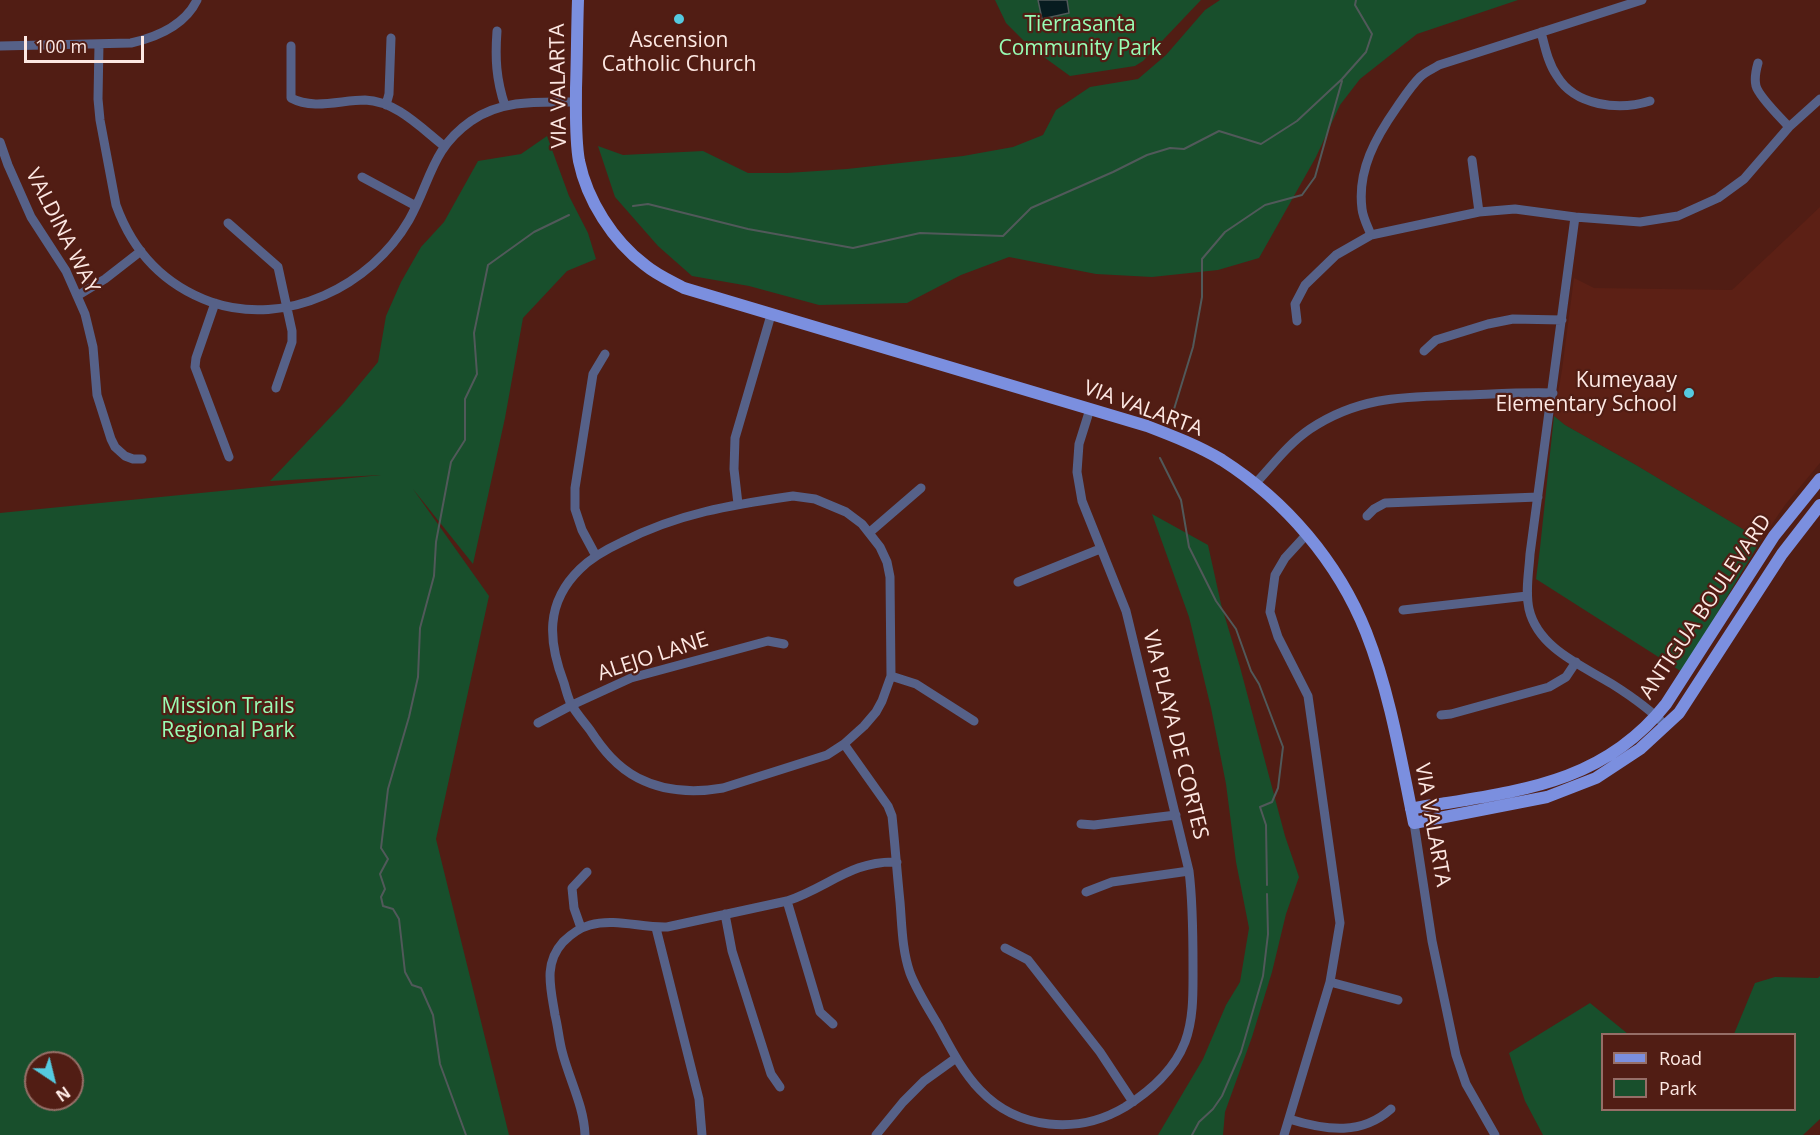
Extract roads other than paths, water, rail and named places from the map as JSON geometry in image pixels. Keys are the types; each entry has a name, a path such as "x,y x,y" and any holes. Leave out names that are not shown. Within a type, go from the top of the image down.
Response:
{"main road":[{"name":"VIA VALARTA","path":"578,0 576,102 580,163 592,199 621,242 643,264 684,288 1147,426 1182,439 1221,460 1255,484 1307,534 1333,566 1344,585 1366,632 1379,670 1414,823"},
{"name":"ANTIGUA BOULEVARD","path":"1411,808 1445,804 1549,783 1608,757 1634,738 1656,716 1703,649 1774,536 1820,479"},
{"name":"ANTIGUA BOULEVARD","path":"1414,823 1564,792 1596,778 1626,760 1679,713 1775,564 1820,505"},
{"path":"1766,549 1768,557 1775,564"}],"street":[{"path":"0,46 131,43 169,29 194,7 197,0"},
{"path":"1371,235 1362,210 1364,176 1369,152 1380,131 1421,76 1439,65 1642,0"},
{"path":"496,31 495,63 505,106"},
{"path":"1541,32 1549,60 1557,76 1568,89 1588,101 1611,105 1634,106 1650,101"},
{"path":"386,105 389,94 391,38"},
{"path":"99,44 100,120 116,205 121,217 146,259 171,283 194,296 249,311 287,307 327,294 364,272 394,242 416,206 444,146 471,121 485,113 520,103 576,102"},
{"path":"291,46 291,99 301,104 366,100 386,105 398,110 444,146"},
{"path":"1758,63 1755,72 1756,88 1789,127"},
{"path":"1297,321 1295,304 1305,285 1336,255 1371,235 1479,212 1515,209 1640,222 1678,216 1718,198 1744,178 1789,127 1820,99"},
{"name":"VALDINA WAY","path":"0,142 32,217 66,271 84,314 93,347 97,395 111,440 125,456 142,459"},
{"path":"1472,160 1479,212"},
{"path":"362,177 416,206"},
{"path":"1575,217 1530,554 1527,596 1529,611 1536,627 1552,646 1614,685 1666,726"},
{"path":"228,223 278,267 292,331 292,342 276,388"},
{"path":"77,296 105,279 141,251"},
{"path":"215,303 195,367 229,457"},
{"path":"738,504 734,469 735,438 771,315"},
{"path":"1424,351 1436,339 1513,319 1562,320"},
{"path":"596,556 582,530 575,509 575,488 593,374 604,354"},
{"path":"1255,484 1288,447 1309,430 1331,417 1362,404 1396,397 1553,393"},
{"name":"VIA PLAYA DE CORTES","path":"1055,1131 1117,1112 1156,1084 1177,1060 1185,1042 1191,1023 1193,996 1193,906 1189,871 1126,611 1083,501 1077,472 1079,444 1090,409"},
{"path":"870,532 921,488"},
{"path":"793,496 815,499 846,512 870,532 884,555 890,577 891,676 876,712 844,744 827,755 723,788 706,791 682,791 649,783 620,766 601,746 572,705 555,660 552,642 557,605 566,586 579,569 596,556 647,529 706,510 738,504 793,496"},
{"path":"1367,516 1385,503 1538,497"},
{"path":"1284,1135 1330,982 1340,923 1308,696 1278,636 1270,612 1275,575 1285,558 1307,534"},
{"path":"1018,582 1100,549"},
{"path":"1402,610 1527,596"},
{"name":"ALEJO LANE","path":"538,723 631,678 658,669 768,641 784,644"},
{"path":"1441,715 1549,687 1566,676 1576,662"},
{"path":"891,676 916,684 974,722"},
{"path":"844,744 888,806 892,816 903,947 910,973 956,1058 979,1089 999,1107 1055,1131"},
{"path":"1081,824 1094,825 1176,815"},
{"name":"VIA VALARTA","path":"1414,823 1432,940 1456,1055 1467,1084 1494,1135"},
{"path":"585,1135 581,1108 562,1052 549,981 550,963 558,948 569,936 592,924 610,922 656,928 667,927 787,901 803,896 857,867 897,862"},
{"path":"1086,892 1112,882 1189,871"},
{"path":"581,928 574,908 572,888 587,872"},
{"path":"787,901 820,1012 833,1024"},
{"path":"724,914 732,951 771,1074 780,1087"},
{"path":"656,928 699,1099 702,1135"},
{"path":"1005,948 1028,960 1100,1052 1133,1102"},
{"path":"1330,982 1398,1000"},
{"path":"876,1135 924,1081 956,1058"},
{"path":"1289,1119 1337,1133 1355,1133 1373,1127 1382,1121 1391,1109"}],"water":[{"path":"1038,0 1067,0 1069,13 1042,19"}],"waterway":[{"path":"633,206 648,204 748,229 853,248 920,233 1003,236 1031,208 1147,155 1170,148 1184,149 1219,131 1261,144 1297,121 1342,79 1366,52 1372,34 1355,5 1356,0"},
{"path":"1171,419 1193,347 1202,297 1202,259 1225,232 1265,205 1302,195 1315,177 1342,81"},
{"path":"466,1135 440,1064 433,1015 421,988 412,985 405,972 399,919 393,909 383,906 381,897 385,889 380,874 388,859 381,848 388,789 418,677 420,628 434,576 436,542 451,462 465,440 465,399 477,374 474,333 488,265 534,232 569,215"},
{"path":"1160,458 1181,500 1189,547 1216,601 1236,629 1283,747 1278,788 1272,802 1260,807 1266,825 1267,885"},
{"path":"1192,1135 1199,1122 1213,1109 1222,1096 1241,1052 1263,976 1268,934 1267,894"}],"place":[{"name":"Ascension Catholic Church","path":"679,19"},
{"name":"Kumeyaay Elementary School","path":"1689,393"}],"park label":[{"name":"Tierrasanta Community Park","path":"1080,37"},
{"name":"Mission Trails Regional Park","path":"228,719"}]}
